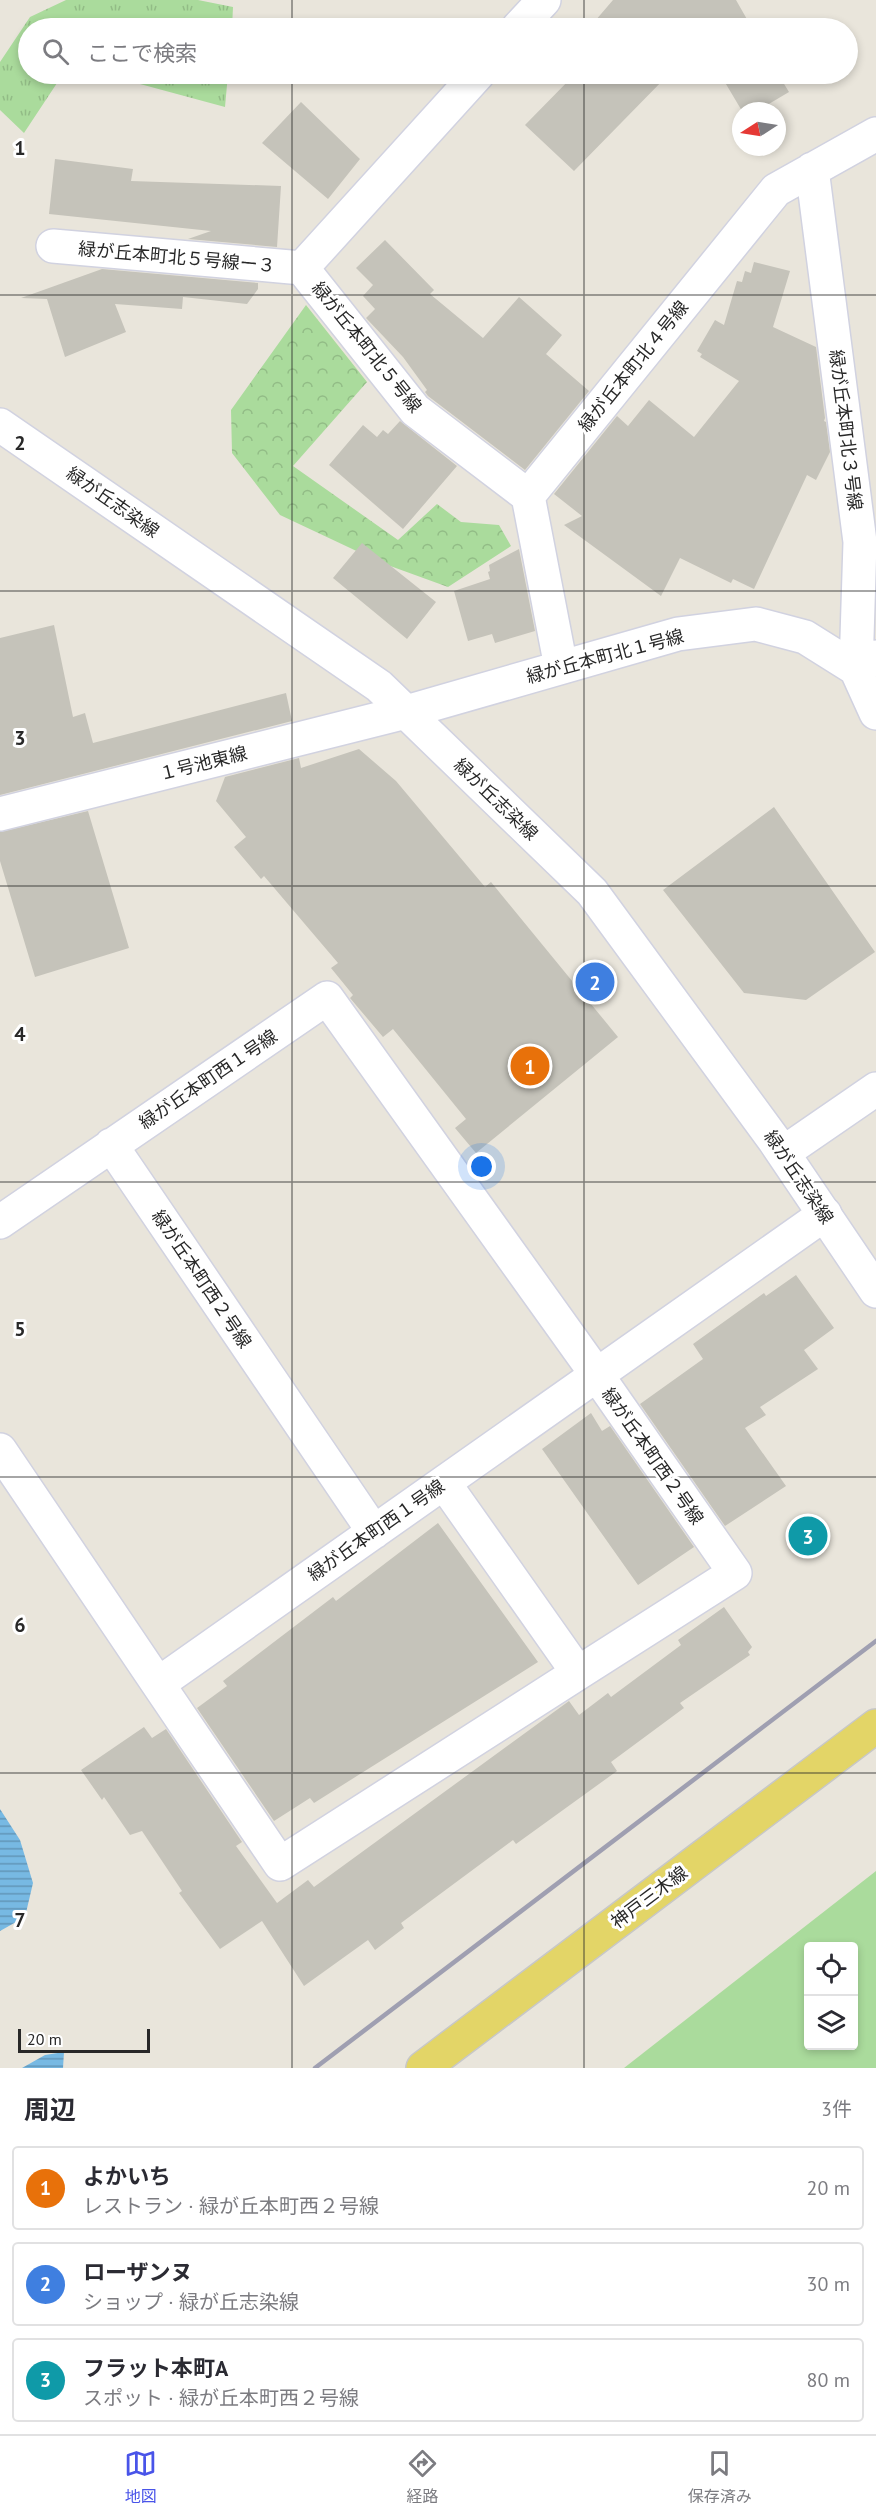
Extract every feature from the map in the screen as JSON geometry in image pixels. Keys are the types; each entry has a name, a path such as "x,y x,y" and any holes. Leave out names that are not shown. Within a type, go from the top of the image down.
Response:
{"main road":[{"name":"神戸三木線","path":"423,2068 876,1726"}],"street":[{"path":"527,18 544,0"},
{"name":"緑が丘本町北５号線","path":"469,84 302,268 415,410 528,496"},
{"name":"緑が丘本町北４号線","path":"528,496 776,190 876,134"},
{"name":"緑が丘本町北３号線","path":"812,170 860,542 866,663"},
{"name":"緑が丘本町北５号線ー３","path":"53,246 302,268"},
{"name":"緑が丘志染線","path":"0,424 379,686 591,892 783,1153 876,1291"},
{"path":"528,496 561,667"},
{"name":"緑が丘本町北１号線","path":"406,712 678,634 756,624 805,637 866,663"},
{"path":"866,663 876,713"},
{"name":"１号池東線","path":"0,814 406,712"},
{"name":"緑が丘本町西１号線","path":"0,1222 327,998"},
{"name":"緑が丘本町西２号線","path":"327,998 597,1375 735,1573 578,1673"},
{"path":"783,1153 876,1089"},
{"name":"緑が丘本町西２号線","path":"111,1145 374,1532"},
{"name":"緑が丘本町西１号線","path":"158,1684 825,1214"},
{"path":"0,1450 280,1864 578,1673 444,1483"}],"green space":[{"path":"66,0 198,0 233,7 232,18 30,17"},
{"path":"18,35 18,84 56,84 24,133 0,110 0,62"},
{"path":"140,84 227,84 225,107"},
{"path":"306,305 367,382 293,466 398,540 437,504 461,522 499,525 511,546 448,587 382,563 280,515 232,453 231,410"},
{"path":"876,1871 876,2068 624,2068"}],"water":[{"path":"0,1809 20,1840 33,1883 25,1917 0,1931"},
{"path":"64,2052 63,2068 22,2068 45,2055"}],"building":[{"path":"613,0 736,0 746,18 598,18"},
{"path":"565,84 659,84 574,171 525,125"},
{"path":"726,84 784,84 789,92 772,102 737,102"},
{"path":"301,102 360,159 328,199 262,143"},
{"path":"55,159 133,169 131,181 281,186 277,247 188,239 211,231 49,214"},
{"path":"385,240 434,290 430,294 483,338 519,297 562,335 546,354 589,391 525,470 428,396 425,392 427,390 403,357 366,318 375,309 363,296 373,285 356,268"},
{"path":"754,262 790,271 773,327 816,347 824,421 830,452 816,480 807,475 754,589 733,579 731,583 680,558 661,596 564,525 582,516 554,494 617,416 628,426 649,400 694,437 739,381 700,357 702,354 697,351 715,320 724,325 737,281 742,282 745,271 751,273"},
{"path":"102,269 258,283 258,289 247,304 183,297 182,309 115,304 126,332 65,357 47,299 21,298"},
{"path":"400,421 457,466 403,529 329,465 363,425 377,437 383,430 388,434"},
{"path":"362,543 436,602 407,639 333,578"},
{"path":"519,549 535,631 495,643 492,634 468,641 454,591 490,579 489,565"},
{"path":"54,625 73,717 85,713 93,743 286,693 292,721 0,795 0,638"},
{"path":"359,749 396,781 485,887 491,882 618,1037 476,1153 455,1128 466,1119 393,1029 383,1037 350,998 353,995 331,968 338,963 264,876 261,879 234,847 246,837 216,801 225,777 299,758 301,768"},
{"path":"774,807 875,952 806,1000 744,993 663,890"},
{"path":"88,811 129,948 35,977 0,861 0,832"},
{"path":"796,1275 834,1328 804,1350 818,1369 760,1407 766,1415 745,1428 786,1486 725,1526 640,1404 703,1359 693,1344 764,1293 766,1296"},
{"path":"591,1413 602,1431 610,1426 694,1547 638,1585 542,1449"},
{"path":"438,1523 538,1662 314,1803 310,1798 274,1821 197,1708 227,1686 223,1681 333,1597 336,1601"},
{"path":"724,1607 752,1647 748,1652 750,1655 680,1703 684,1708 611,1762 617,1771 516,1844 513,1840 401,1923 404,1928 375,1950 368,1940 304,1986 262,1921 220,1949 179,1893 182,1891 142,1831 130,1835 104,1797 102,1800 81,1770 144,1727 152,1738 166,1729 242,1842 236,1846 277,1903 308,1880 314,1887 569,1701 579,1715 608,1693 611,1697 681,1645 678,1640"}],"railway":[{"path":"315,2068 876,1641"}],"place":[{"name":"ローザンヌ","path":"595,982"},
{"name":"よかいち","path":"530,1066"},
{"name":"フラット本町A","path":"808,1536"}]}
